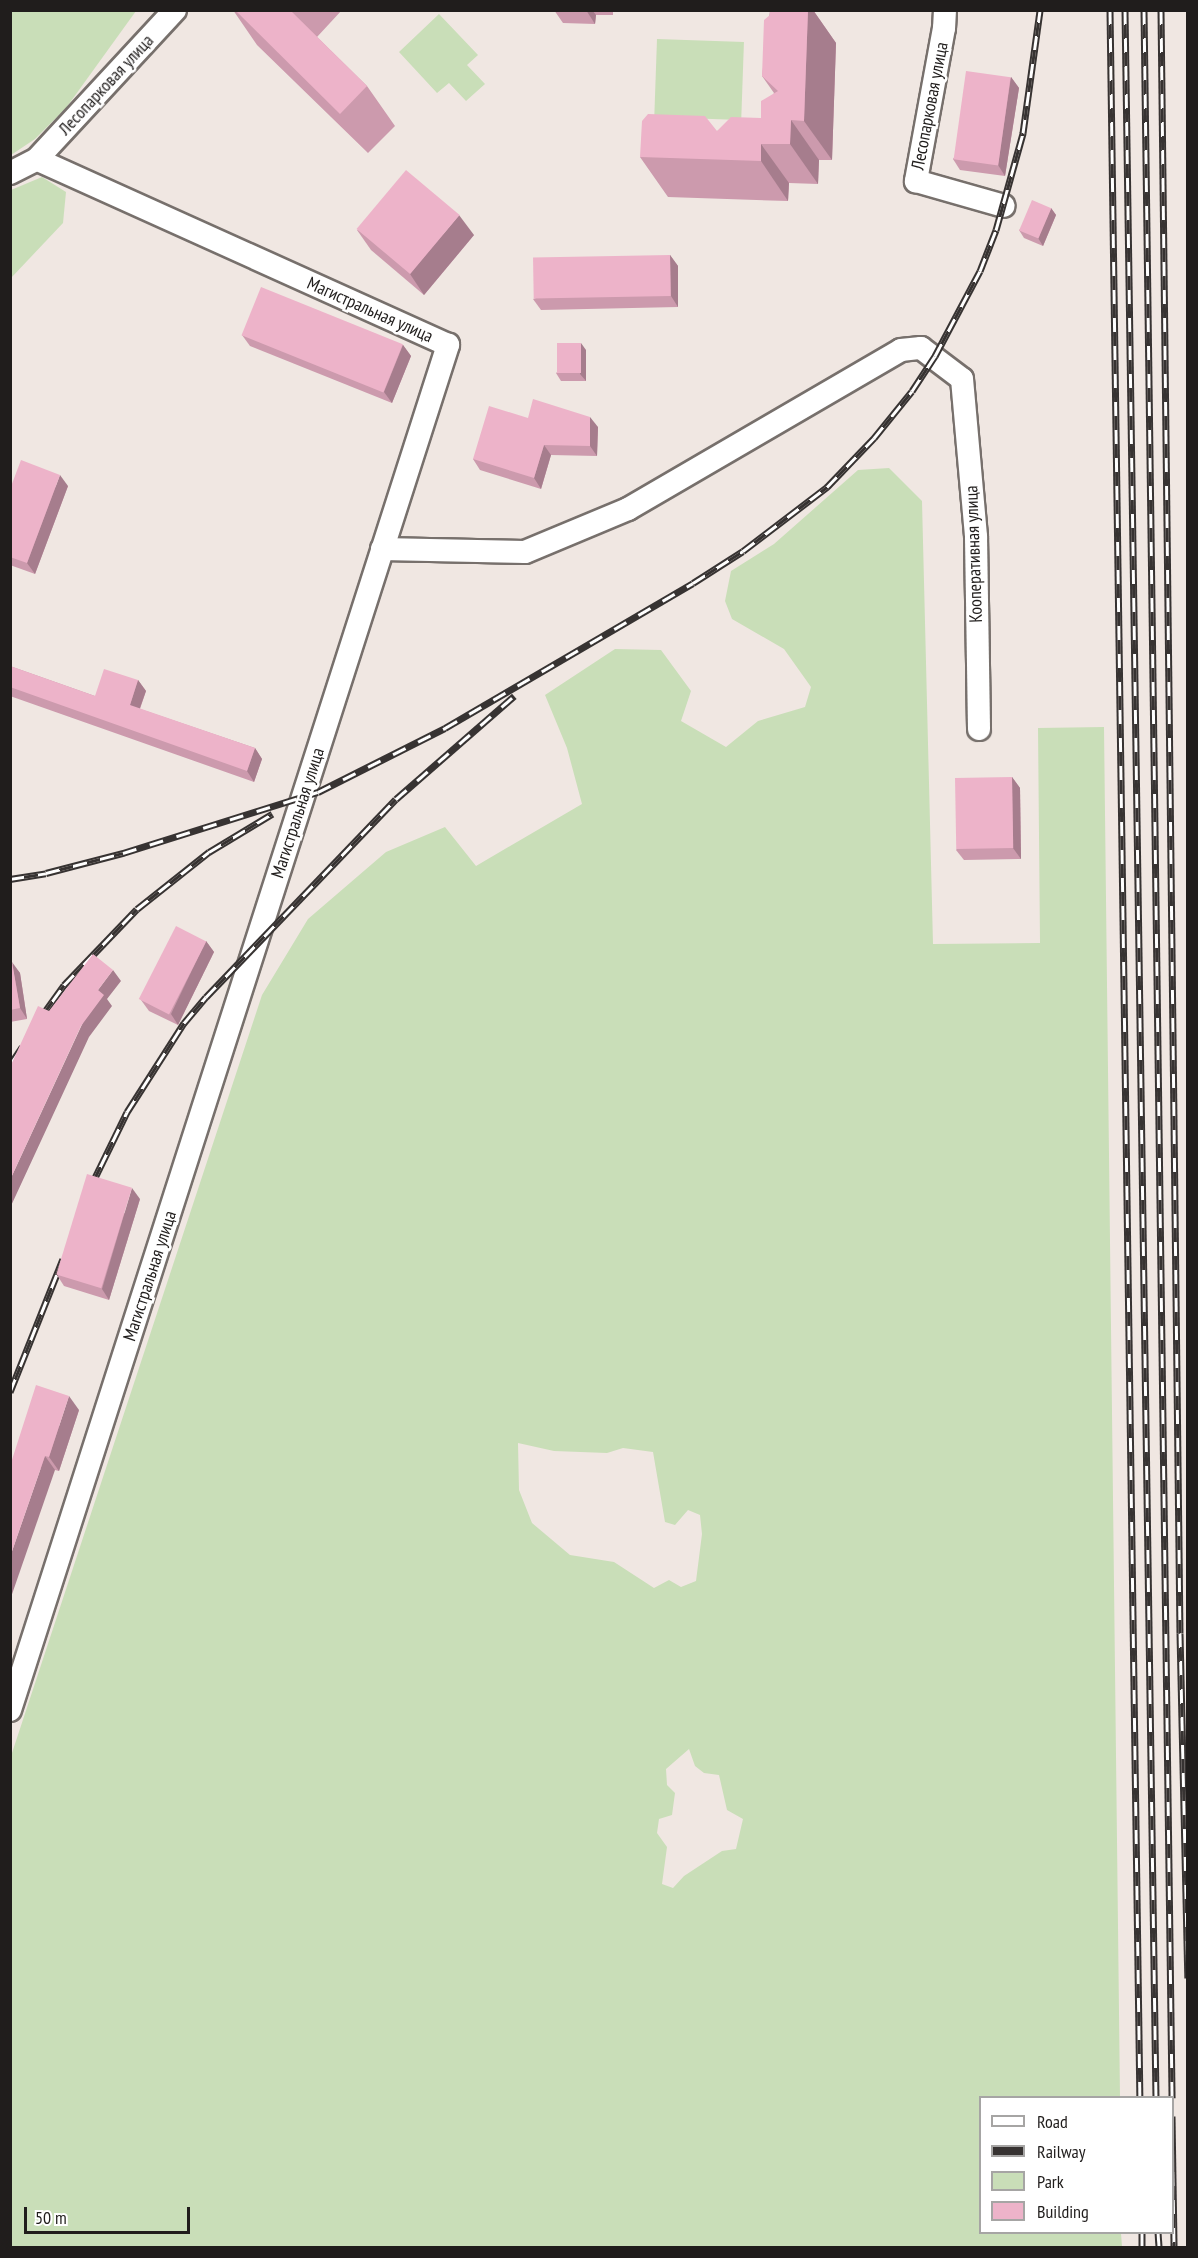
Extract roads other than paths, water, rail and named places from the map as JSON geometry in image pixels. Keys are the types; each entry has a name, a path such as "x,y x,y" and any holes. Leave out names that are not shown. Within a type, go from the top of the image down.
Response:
{"street":[{"name":"Лесопарковая улица","path":"10,173 37,159 175,10"},
{"name":"Лесопарковая улица","path":"945,10 944,28 916,182 1004,206"},
{"name":"Магистральная улица","path":"10,1710 448,345 37,159"},
{"name":"Кооперативная улица","path":"382,549 525,552 628,509 910,347 921,348 930,352 963,379 976,537 979,729"}],"railway":[{"path":"10,879 46,873 123,853 318,792 445,728 693,583 743,551 827,487 874,438 912,391 935,356 980,271 996,230 1023,133 1040,10"},
{"path":"1110,10 1140,2096"},
{"path":"1125,10 1156,2096"},
{"path":"1144,10 1172,2096"},
{"path":"1161,10 1180,1633 1188,1978"},
{"path":"88,1192 127,1112 184,1023 206,997 396,799 514,696"},
{"path":"36,1024 64,985 137,909 209,852 272,814"},
{"path":"10,1065 22,1047"},
{"path":"10,1392 63,1259"},
{"path":"1142,2234 1142,2248"},
{"path":"1158,2234 1159,2248"},
{"path":"1174,2234 1174,2248"}]}
